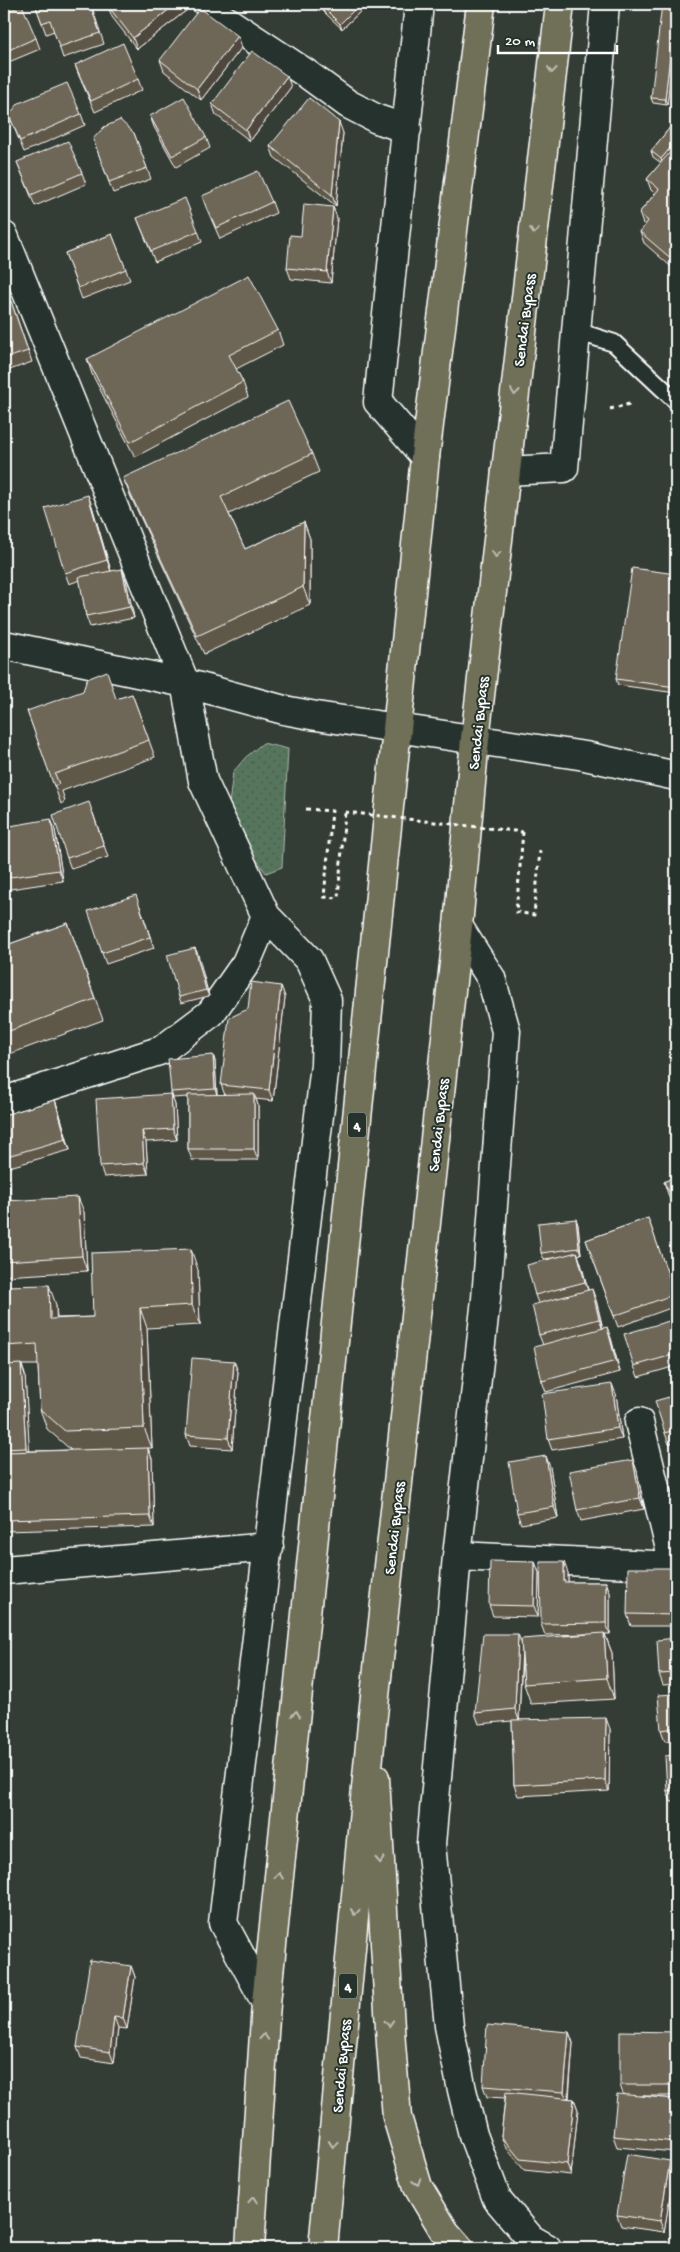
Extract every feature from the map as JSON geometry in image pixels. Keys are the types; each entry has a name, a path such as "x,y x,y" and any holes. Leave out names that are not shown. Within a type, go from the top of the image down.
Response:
{"main road":[{"name":"4","path":"250,2248 266,2003 425,457 481,4"},
{"name":"Sendai Bypass","path":"323,2248 372,1724 458,926 475,740 560,4"},
{"path":"372,1724 390,2044 397,2117 418,2187 445,2232 459,2248"}],"street":[{"path":"207,4 216,14 307,74 348,104 377,119 407,129"},
{"path":"419,4 378,402 425,457"},
{"path":"506,471 564,468 605,4"},
{"path":"4,236 185,683 203,781 266,916 309,960 327,1000 325,1065 223,1923 266,2003"},
{"path":"4,645 185,683 284,710 585,756 676,776"},
{"path":"4,1101 162,1050 211,1013 246,963 266,916"},
{"path":"458,926 491,978 506,1031 486,1299 457,1556 431,1844 449,2026 473,2135 497,2199 531,2238 548,2248"},
{"path":"457,1556 675,1566 639,1422"},
{"path":"4,1570 269,1547"}],"lane":[{"path":"576,331 614,343 676,401"}],"path":[{"path":"306,809 332,811 324,897 338,898 344,812 523,832 516,912 534,915 540,851"}],"green space":[{"path":"263,743 288,749 282,867 266,873 241,839 229,804 233,772 246,757"}],"building":[{"path":"35,4 90,4 100,33 59,47 50,20 42,23"},
{"path":"112,4 176,4 133,38 108,6"},
{"path":"322,4 360,4 340,24"},
{"path":"662,4 676,4 665,99 651,98"},
{"path":"22,5 36,38 4,52 4,13"},
{"path":"200,8 238,36 197,89 160,60"},
{"path":"123,43 138,79 91,101 75,65"},
{"path":"252,51 287,76 246,130 212,104"},
{"path":"67,83 81,114 20,141 9,115 19,103"},
{"path":"184,97 206,137 172,156 150,116"},
{"path":"309,98 339,122 332,195 270,146"},
{"path":"120,120 134,133 147,168 109,182 93,139 104,127"},
{"path":"676,120 676,141 661,159 651,151"},
{"path":"68,141 82,173 31,195 17,162"},
{"path":"676,145 676,258 674,261 640,232 648,221 639,213 659,189 647,179"},
{"path":"258,171 272,202 216,228 202,196"},
{"path":"185,198 198,231 151,251 137,218"},
{"path":"304,204 333,207 327,272 287,268 290,235 301,236"},
{"path":"112,234 126,269 78,288 65,253"},
{"path":"249,275 278,330 229,355 243,382 130,442 87,359"},
{"path":"11,301 28,351 4,359 4,304"},
{"path":"288,401 312,454 221,497 245,549 304,522 303,587 197,636 123,478"},
{"path":"88,495 107,560 65,573 45,508"},
{"path":"632,568 676,574 676,619 673,642 676,643 676,687 616,679"},
{"path":"122,569 130,607 86,616 79,577"},
{"path":"107,671 116,699 132,694 149,740 55,774 59,784 54,786 27,711 83,691 87,679"},
{"path":"89,802 104,846 67,858 53,815"},
{"path":"51,819 59,870 4,878 4,827"},
{"path":"136,895 150,937 102,953 88,911"},
{"path":"68,923 95,999 4,1033 4,946"},
{"path":"195,948 206,990 179,997 167,955"},
{"path":"251,982 281,986 269,1090 221,1085 229,1018 248,1009"},
{"path":"213,1055 215,1089 171,1092 168,1059"},
{"path":"171,1094 173,1129 142,1131 144,1163 100,1166 96,1099"},
{"path":"254,1094 254,1149 188,1149 188,1095"},
{"path":"55,1100 66,1139 4,1157 4,1115"},
{"path":"4,1167 6,1201 78,1197 82,1256 4,1261"},
{"path":"676,1176 676,1205 664,1182"},
{"path":"648,1218 675,1294 614,1316 586,1240"},
{"path":"576,1219 579,1248 541,1253 538,1223"},
{"path":"191,1249 192,1305 140,1308 144,1428 65,1431 40,1409 37,1344 4,1346 4,1286 49,1285 50,1319 93,1317 91,1253"},
{"path":"577,1252 585,1282 535,1295 527,1265"},
{"path":"592,1289 599,1319 539,1335 532,1305"},
{"path":"676,1319 676,1354 634,1366 624,1334"},
{"path":"607,1327 616,1361 542,1381 534,1347"},
{"path":"192,1358 234,1361 228,1438 186,1435"},
{"path":"21,1364 26,1448 4,1449 4,1365"},
{"path":"612,1384 618,1428 548,1439 542,1394"},
{"path":"676,1395 676,1429 665,1433 655,1401"},
{"path":"148,1448 150,1516 4,1520 4,1452"},
{"path":"546,1456 554,1507 517,1513 509,1462"},
{"path":"633,1460 640,1498 577,1510 569,1471"},
{"path":"490,1561 535,1562 534,1606 489,1605"},
{"path":"540,1562 564,1562 564,1582 606,1582 606,1623 541,1624"},
{"path":"628,1568 676,1568 676,1615 627,1614"},
{"path":"604,1633 607,1678 524,1684 521,1639"},
{"path":"483,1634 518,1634 515,1709 475,1713"},
{"path":"676,1638 676,1673 659,1674 657,1640"},
{"path":"676,1694 676,1728 661,1730 658,1695"},
{"path":"606,1718 605,1780 514,1785 512,1720"},
{"path":"676,1755 676,1790 667,1791 665,1756"},
{"path":"90,1960 131,1966 123,2018 114,2017 110,2052 77,2047"},
{"path":"487,2025 569,2032 564,2092 483,2086"},
{"path":"620,2031 676,2032 676,2085 620,2085"},
{"path":"506,2092 574,2099 567,2164 520,2159 501,2136"},
{"path":"617,2094 676,2099 676,2142 613,2136"},
{"path":"627,2154 670,2161 660,2221 617,2215"}]}
